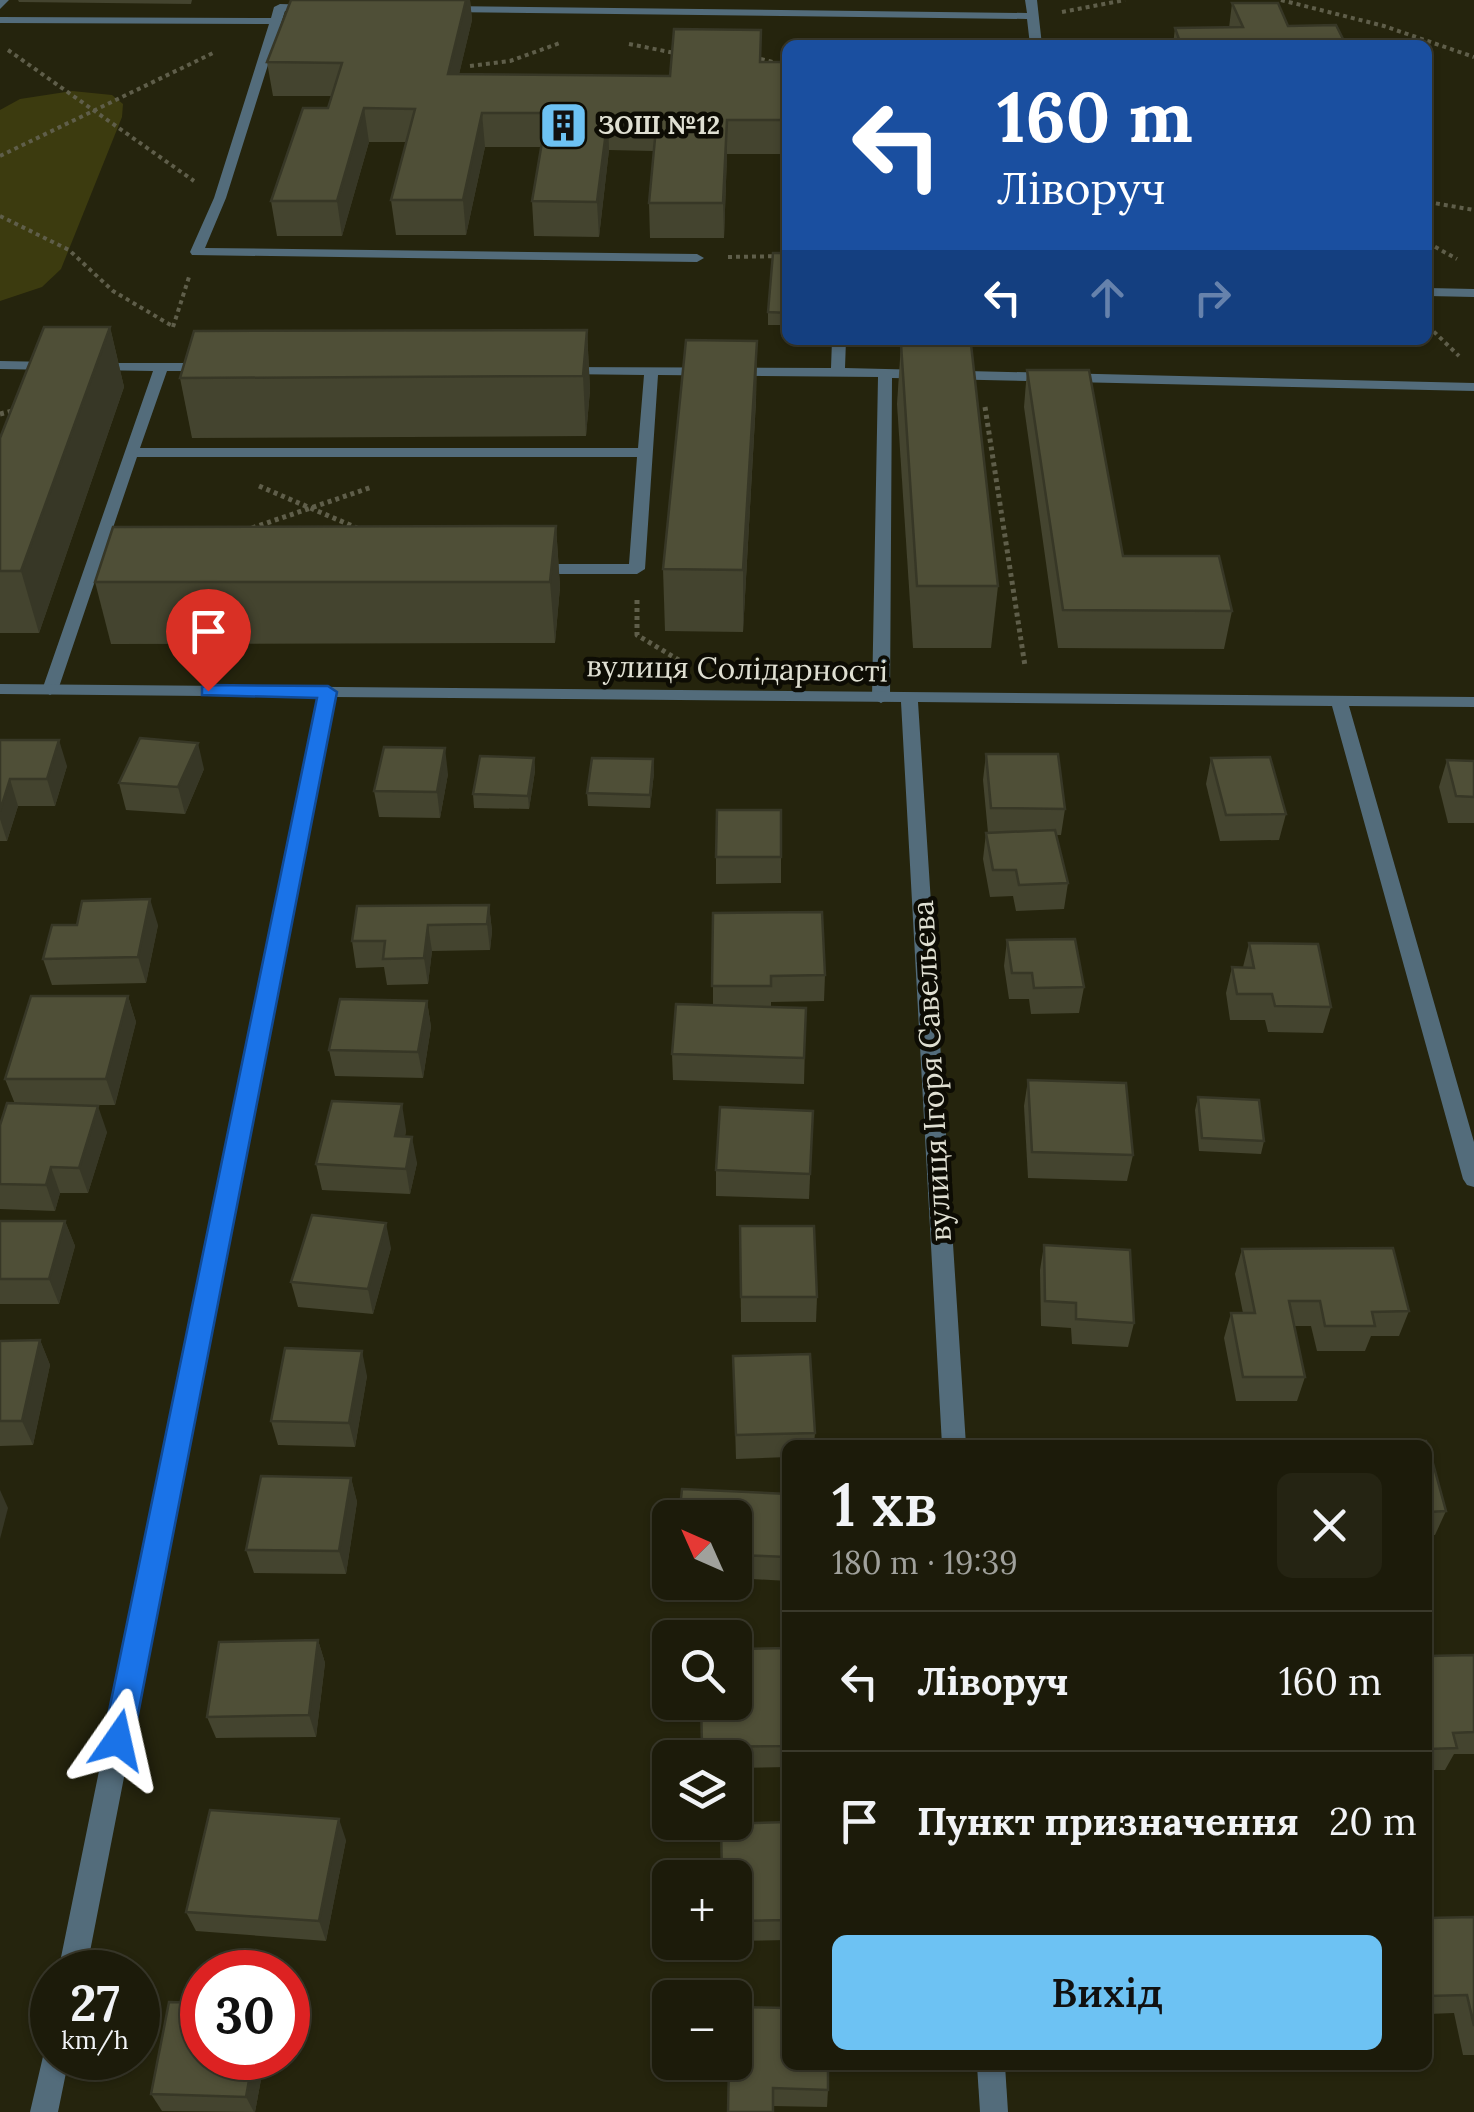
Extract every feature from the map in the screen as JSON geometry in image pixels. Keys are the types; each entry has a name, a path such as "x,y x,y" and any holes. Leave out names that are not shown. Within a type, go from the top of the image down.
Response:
{"street":[{"path":"1031,0 1035,40"},
{"path":"340,8 280,8 220,198 197,252 697,258"},
{"path":"435,9 1032,16"},
{"path":"0,20 277,21"},
{"path":"1432,292 1474,294"},
{"path":"838,372 839,345"},
{"path":"0,365 220,367"},
{"path":"6,412 30,366"},
{"path":"50,690 99,568 161,366"},
{"path":"553,370 838,372 1474,387"},
{"path":"506,568 637,569 651,371"},
{"path":"881,698 884,374"},
{"path":"131,454 645,452"},
{"name":"вулиця Солідарності","path":"0,689 1474,702"},
{"path":"76,1950 328,692"},
{"name":"вулиця Ігоря Савельєва","path":"910,698 954,1440"},
{"path":"1340,703 1474,1179"},
{"path":"991,2070 994,2112"},
{"path":"44,2112 50,2080"}],"path":[{"path":"1032,16 1124,0"},
{"path":"1281,0 1425,40"},
{"path":"0,156 277,21"},
{"path":"1432,43 1474,57"},
{"path":"0,44 220,198"},
{"path":"1432,203 1474,210"},
{"path":"0,216 69,250 113,291 174,326"},
{"path":"1432,245 1460,261"},
{"path":"161,366 197,252"},
{"path":"697,258 782,256"},
{"path":"1432,330 1460,358"},
{"path":"981,376 1030,699"},
{"path":"247,481 364,531"},
{"path":"236,533 380,484"},
{"path":"637,569 637,635 738,696"}],"shaded area":[{"path":"72,91 112,95 123,104 122,117 61,269 42,287 0,301 0,110 20,99"}],"building":[{"name":"ЗОШ №12","path":"291,0 466,0 448,74 670,76 674,29 761,30 760,62 782,62 782,120 727,120 723,203 649,203 657,117 608,116 597,202 532,201 547,113 482,113 463,200 391,200 415,109 364,108 337,201 271,201 303,108 328,108 342,63 267,62"},
{"path":"1232,3 1278,3 1288,26 1336,25 1344,40 1179,40 1175,28 1243,27"},
{"path":"773,253 782,253 782,313 768,312"},
{"path":"44,327 110,327 21,571 0,571 0,438"},
{"path":"587,330 583,376 180,378 194,331"},
{"path":"686,340 757,341 743,570 663,569"},
{"path":"901,345 971,345 998,586 917,586"},
{"path":"1027,370 1089,370 1123,556 1219,556 1232,611 1063,610"},
{"path":"556,526 550,582 95,582 113,527"},
{"path":"140,738 198,743 178,787 119,783"},
{"path":"0,740 59,740 47,779 10,779 0,811"},
{"path":"384,747 445,748 437,792 374,791"},
{"path":"986,754 1058,754 1065,809 991,808"},
{"path":"480,756 534,758 528,796 473,794"},
{"path":"1270,757 1286,814 1226,815 1211,758"},
{"path":"592,758 653,759 650,795 587,793"},
{"path":"1447,760 1474,761 1474,797 1456,796"},
{"path":"717,810 781,810 781,857 716,857"},
{"path":"1055,830 1068,883 1019,885 1016,870 993,870 986,833"},
{"path":"150,899 138,957 43,959 52,925 77,925 82,901"},
{"path":"489,905 487,924 428,925 424,958 383,959 385,941 352,941 357,906"},
{"path":"822,912 825,975 771,976 771,986 712,986 713,913"},
{"path":"1075,939 1084,987 1034,988 1032,973 1012,973 1007,940"},
{"path":"1249,943 1318,944 1331,1007 1275,1006 1272,994 1237,994 1232,967 1254,968"},
{"path":"31,996 128,996 106,1079 5,1079"},
{"path":"340,999 427,1001 418,1052 329,1050"},
{"path":"676,1004 806,1008 804,1058 672,1054"},
{"path":"1028,1080 1126,1083 1133,1155 1032,1152"},
{"path":"1198,1097 1259,1100 1264,1141 1202,1138"},
{"path":"332,1101 402,1104 395,1136 412,1137 406,1169 316,1164"},
{"path":"7,1103 98,1106 79,1168 51,1167 46,1185 0,1184 0,1125"},
{"path":"720,1107 813,1111 810,1174 716,1170"},
{"path":"312,1215 386,1223 368,1289 291,1282"},
{"path":"0,1221 65,1221 49,1279 0,1279"},
{"path":"740,1226 814,1226 817,1297 741,1297"},
{"path":"1044,1245 1130,1250 1134,1323 1076,1319 1076,1303 1045,1301"},
{"path":"1393,1248 1409,1311 1372,1312 1375,1326 1325,1326 1320,1301 1289,1301 1305,1377 1243,1377 1231,1313 1255,1313 1242,1249"},
{"path":"40,1340 22,1421 0,1421 0,1341"},
{"path":"285,1348 362,1351 349,1423 271,1421"},
{"path":"810,1354 815,1433 736,1435 733,1356"},
{"path":"1432,1460 1446,1511 1432,1512"},
{"path":"261,1476 351,1478 339,1551 246,1550"},
{"path":"682,1489 782,1494 782,1557 752,1556 752,1500 681,1500"},
{"path":"318,1640 309,1715 207,1717 219,1642"},
{"path":"782,1648 782,1746 752,1746 752,1740 702,1740 701,1720 752,1720 752,1649"},
{"path":"1474,1655 1474,1732 1453,1733 1457,1748 1432,1749 1432,1656"},
{"path":"210,1810 339,1819 319,1921 186,1912"},
{"path":"782,1822 782,1920 752,1921 752,1860 722,1860 721,1840 752,1840 752,1823"},
{"path":"1474,1917 1474,2026 1467,1995 1432,1996 1432,1918"},
{"path":"169,2002 180,2002 180,2080 249,2080 246,2097 151,2094 154,2080 160,2080 160,2048"},
{"path":"752,2007 782,2008 782,2070 828,2070 828,2090 773,2088 773,2112 728,2112 729,2080 752,2080"}],"place":[{"name":"ЗОШ №12","path":"563,125"}],"route":[{"path":"118,1740 328,692 208,691"}]}
